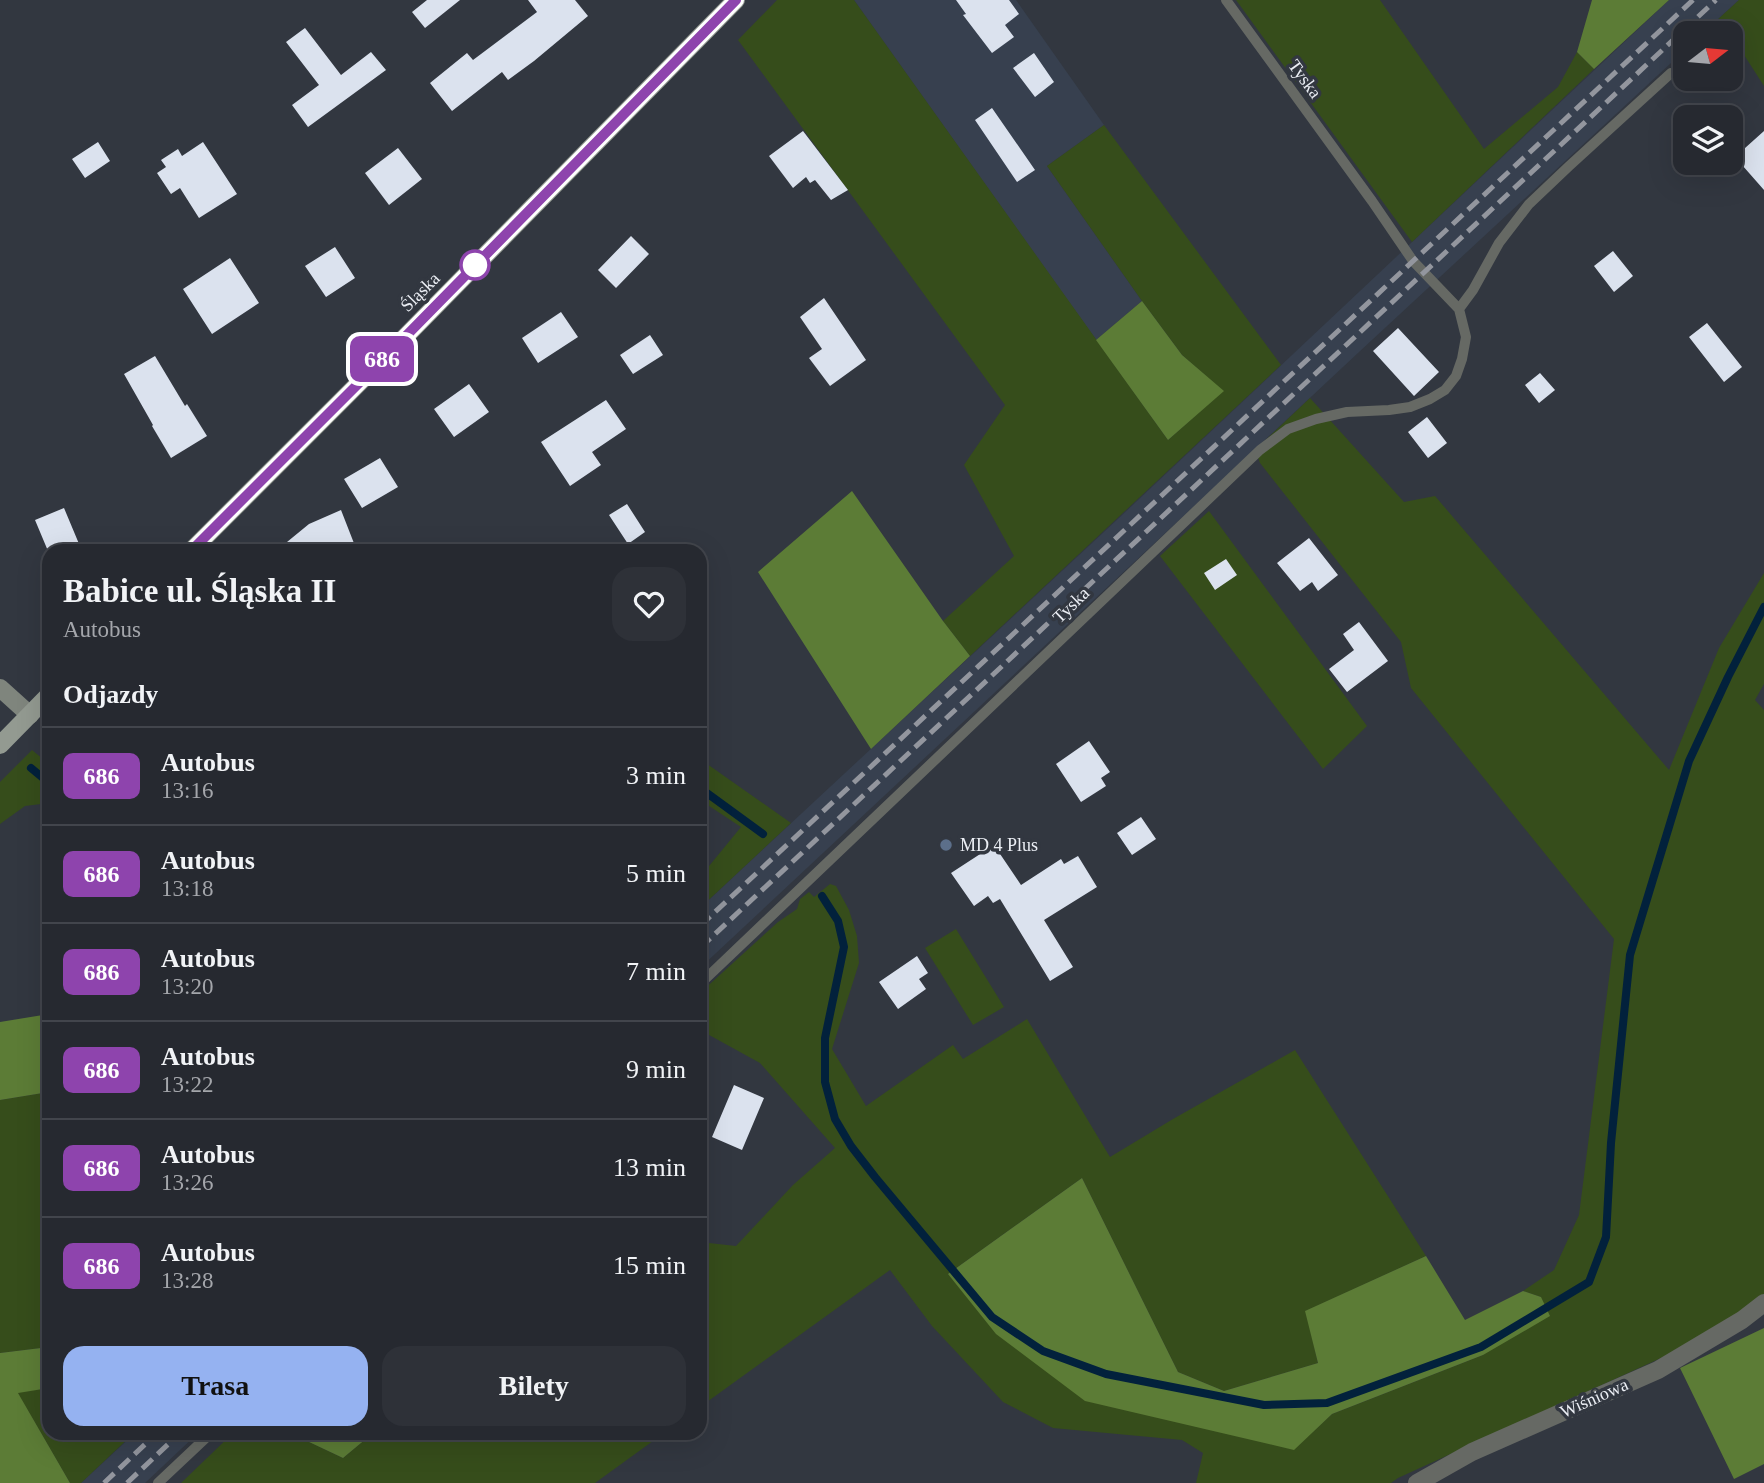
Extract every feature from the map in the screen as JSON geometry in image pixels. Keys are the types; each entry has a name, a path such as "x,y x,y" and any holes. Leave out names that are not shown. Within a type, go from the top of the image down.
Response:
{"main road":[{"name":"Śląska","path":"198,544 736,0"},
{"path":"0,745 42,702"}],"street":[{"path":"0,688 30,715"},
{"name":"Wiśniowa","path":"1418,1483 1472,1452 1658,1370 1742,1320 1764,1303"}],"lane":[{"name":"Tyska","path":"707,977 1260,450 1287,429 1316,419 1347,412 1389,411 1410,407 1445,390 1456,376 1466,337 1459,309 1413,261 1226,0"},
{"path":"1459,309 1473,290 1499,243 1529,205 1671,73"},
{"path":"158,1483 204,1440"}],"shaded area":[{"path":"854,0 1016,0 1104,125 1047,166 1142,301 1096,340"},
{"path":"1669,0 1739,0 1716,21 1673,21 1673,61 707,961 707,901"},
{"path":"127,1440 191,1440 145,1483 81,1483"}],"green space":[{"path":"777,0 854,0 1168,440 1223,391 1182,355 1047,166 1104,125 1281,365 970,656 943,621 1014,556 964,465 1005,405 738,40"},
{"path":"1236,0 1380,0 1484,149 1558,87 1577,52 1594,69 1412,242"},
{"path":"1592,0 1669,0 1594,69 1577,52"},
{"path":"1739,0 1764,0 1764,86 1743,53 1743,21 1716,21"},
{"path":"1142,301 1182,355 1224,391 1168,440 1096,340"},
{"path":"1310,398 1404,502 1435,496 1669,770 1719,648 1764,573 1764,684 1755,700 1764,710 1764,1296 1696,1342 1391,1483 1196,1483 1203,1453 1182,1440 1053,1428 1003,1402 932,1326 890,1270 707,1402 707,1243 736,1246 793,1185 835,1148 760,1063 707,1034 707,987 778,922 797,909 800,899 809,892 814,897 830,884 836,886 849,910 857,936 859,963 832,1049 866,1106 953,1045 963,1059 1027,1019 1110,1157 1295,1050 1426,1256 1306,1311 1318,1363 1224,1391 1178,1372 1082,1178 948,1274 1294,1449 1332,1414 1483,1355 1541,1297 1523,1291 1554,1270 1579,1215 1614,939 1411,688 1401,642 1260,463 1255,450"},
{"path":"852,491 970,656 871,749 758,572"},
{"path":"1209,511 1367,726 1323,769 1160,556"},
{"path":"32,750 42,758 42,804 25,806 0,824 0,782"},
{"path":"707,764 791,823 707,901 707,868 741,827 707,805"},
{"path":"956,929 1004,1007 973,1025 925,948"},
{"path":"42,1015 42,1093 0,1100 0,1022"},
{"path":"42,1093 42,1348 0,1353 0,1100"},
{"path":"1082,1178 1178,1372 1224,1391 1318,1363 1305,1311 1426,1256 1465,1320 1523,1291 1541,1297 1550,1316 1483,1355 1332,1414 1294,1450 1085,1401 996,1334 948,1274"},
{"path":"1764,1328 1764,1464 1734,1479 1680,1368"},
{"path":"42,1348 42,1389 18,1393 42,1435 42,1440 45,1440 70,1483 0,1483 0,1353"},
{"path":"42,1389 42,1435 17,1392"},
{"path":"45,1440 127,1440 81,1483 70,1483"},
{"path":"226,1440 305,1440 343,1458 365,1440 654,1440 595,1483 181,1483"},
{"path":"305,1440 365,1440 343,1458"}],"building":[{"path":"427,0 460,0 425,28 412,12"},
{"path":"528,0 575,0 588,16 508,80 502,72 452,111 430,83 467,53 473,60 537,12"},
{"path":"956,0 1009,0 1019,14 1005,25 1014,37 992,53 963,15 966,14"},
{"path":"305,28 341,75 371,52 386,70 308,127 292,105 319,85 286,42"},
{"path":"1034,53 1054,82 1035,97 1013,68"},
{"path":"992,108 1035,170 1017,182 975,120"},
{"path":"803,131 848,190 831,200 815,180 810,183 806,177 793,188 769,156"},
{"path":"1764,131 1764,190 1743,166 1743,150"},
{"path":"98,142 110,161 85,178 72,159"},
{"path":"203,142 237,194 199,218 180,188 171,194 157,173 166,167 161,160 178,149 182,156"},
{"path":"398,148 422,179 389,205 365,173"},
{"path":"631,236 649,254 616,288 598,270"},
{"path":"335,247 355,278 326,297 305,266"},
{"path":"1613,251 1633,276 1614,292 1594,266"},
{"path":"230,258 259,303 212,334 183,289"},
{"path":"824,298 866,360 830,386 809,358 822,349 800,317"},
{"path":"561,312 578,337 538,363 522,338"},
{"path":"1707,323 1742,367 1724,382 1689,337"},
{"path":"1398,328 1439,372 1414,396 1373,351"},
{"path":"650,335 663,355 633,374 620,355"},
{"path":"155,356 207,436 171,458 124,374"},
{"path":"1540,373 1555,390 1539,403 1525,385"},
{"path":"469,384 489,412 454,437 434,409"},
{"path":"606,400 626,429 592,452 601,465 570,486 541,442"},
{"path":"1427,417 1447,443 1428,458 1408,432"},
{"path":"380,458 398,487 362,508 344,479"},
{"path":"627,504 645,532 628,544 609,515"},
{"path":"64,508 79,544 45,544 35,520"},
{"path":"341,510 354,544 285,544 309,524"},
{"path":"1309,538 1338,575 1318,591 1312,582 1300,591 1277,563"},
{"path":"1226,559 1237,575 1215,590 1204,573"},
{"path":"1359,622 1388,661 1347,692 1329,669 1354,650 1343,634"},
{"path":"1089,741 1110,772 1101,778 1106,786 1081,802 1056,764"},
{"path":"1141,817 1156,839 1132,855 1117,833"},
{"path":"994,845 1021,885 1061,859 1064,864 1078,856 1097,887 1044,920 1073,967 1050,981 1000,899 993,903 988,896 974,906 951,873"},
{"path":"917,956 928,973 919,979 926,989 898,1009 879,982"},
{"path":"734,1085 764,1098 742,1150 712,1137"}],"waterway":[{"path":"822,896 838,921 844,947 825,1038 825,1082 835,1119 851,1146 875,1177 992,1317 1043,1351 1106,1374 1264,1405 1327,1403 1481,1347 1589,1282 1606,1237 1611,1143 1630,955 1689,761 1764,607"},
{"path":"31,768 42,777"},
{"path":"707,793 763,834"}],"railway":[{"path":"707,919 1693,0"},
{"path":"707,941 1716,0"},
{"path":"104,1483 150,1440"},
{"path":"127,1483 173,1440"}],"bus line":[{"name":"686","path":"198,544 736,0"}],"place":[{"name":"MD 4 Plus","path":"946,845"}]}
